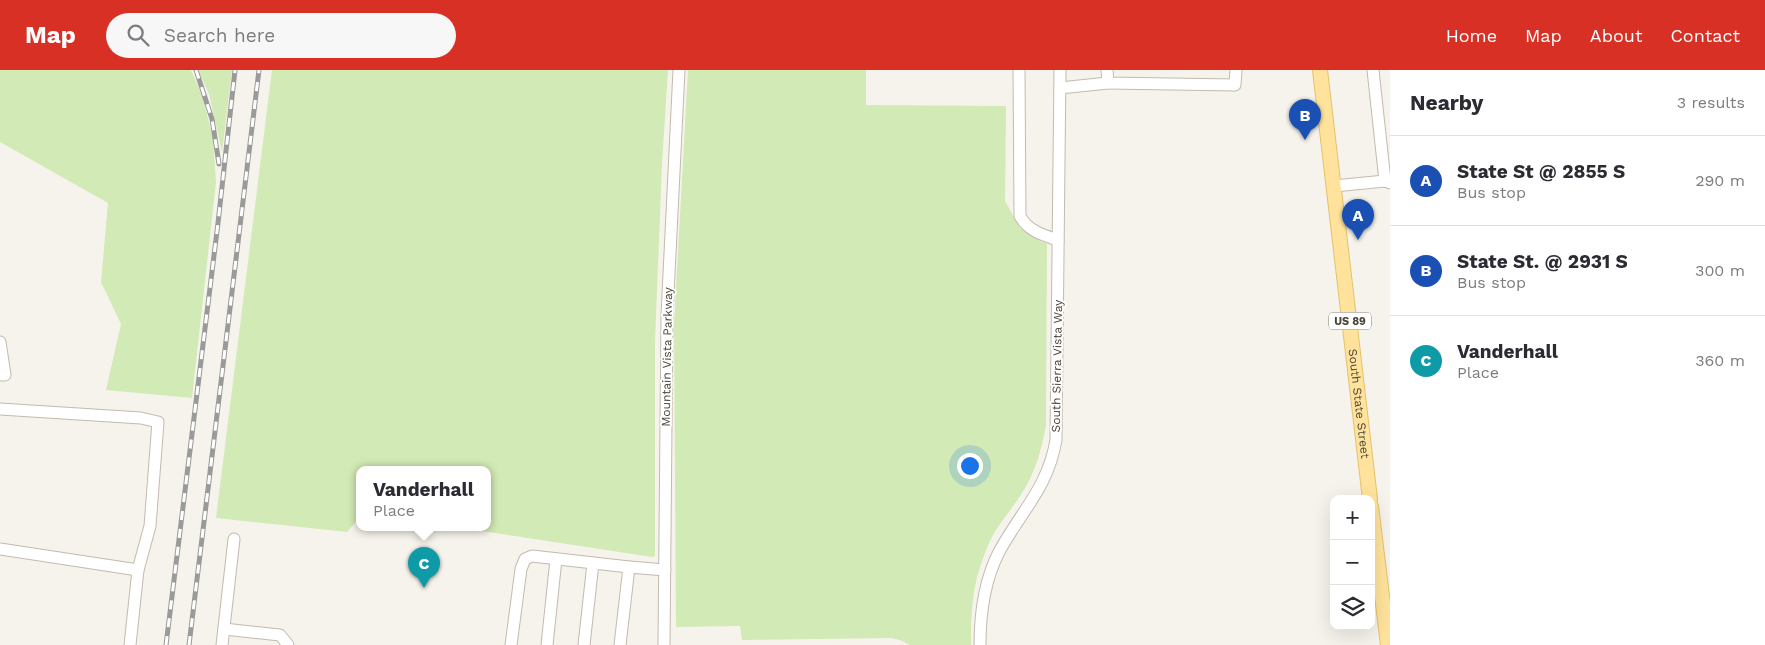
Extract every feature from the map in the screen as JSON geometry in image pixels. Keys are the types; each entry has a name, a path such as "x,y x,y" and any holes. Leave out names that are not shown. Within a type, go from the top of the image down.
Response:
{"main road":[{"name":"South State Street","path":"1320,70 1370,495"},
{"path":"1375,539 1388,645"}],"street":[{"name":"Mountain Vista Parkway","path":"664,645 667,315 679,70"},
{"path":"1019,70 1020,216 1024,224 1035,232 1058,240"},
{"name":"South Sierra Vista Way","path":"980,645 982,602 988,577 1002,546 1045,479 1053,458 1057,419 1060,70"},
{"path":"1107,70 1108,83"},
{"path":"1060,88 1108,83 1236,86 1236,70"},
{"path":"1334,186 1388,182 1373,70"},
{"path":"0,342 5,375 0,375"},
{"path":"0,409 141,418 158,422 150,526 138,570 130,645"},
{"path":"222,645 234,539"},
{"path":"0,549 138,570"},
{"path":"512,645 521,569 525,559 532,556 629,568 665,570"},
{"path":"547,645 556,559"},
{"path":"584,645 593,563"},
{"path":"620,645 629,568"},
{"path":"224,629 280,636 288,645"}],"green space":[{"path":"0,70 191,70 202,95 213,138 216,182 192,398 106,390 121,324 101,282 108,203 0,142"},
{"path":"198,70 232,70 222,152 209,94"},
{"path":"272,70 668,70 655,341 655,556 482,531 491,531 491,466 356,466 356,522 347,532 216,518"},
{"path":"688,70 866,70 866,105 1006,106 1005,201 1020,228 1047,244 1046,425 1040,454 1034,471 1020,496 993,535 984,555 974,592 971,645 910,645 891,638 742,640 740,626 676,627 674,325"}],"railway":[{"path":"196,70 212,119 219,164"},
{"path":"166,645 235,70"},
{"path":"189,645 259,70"}],"place":[{"name":"State St. @ 2931 S","path":"1305,140"},
{"name":"State St @ 2855 S","path":"1358,240"},
{"name":"Vanderhall","path":"424,588"}]}
